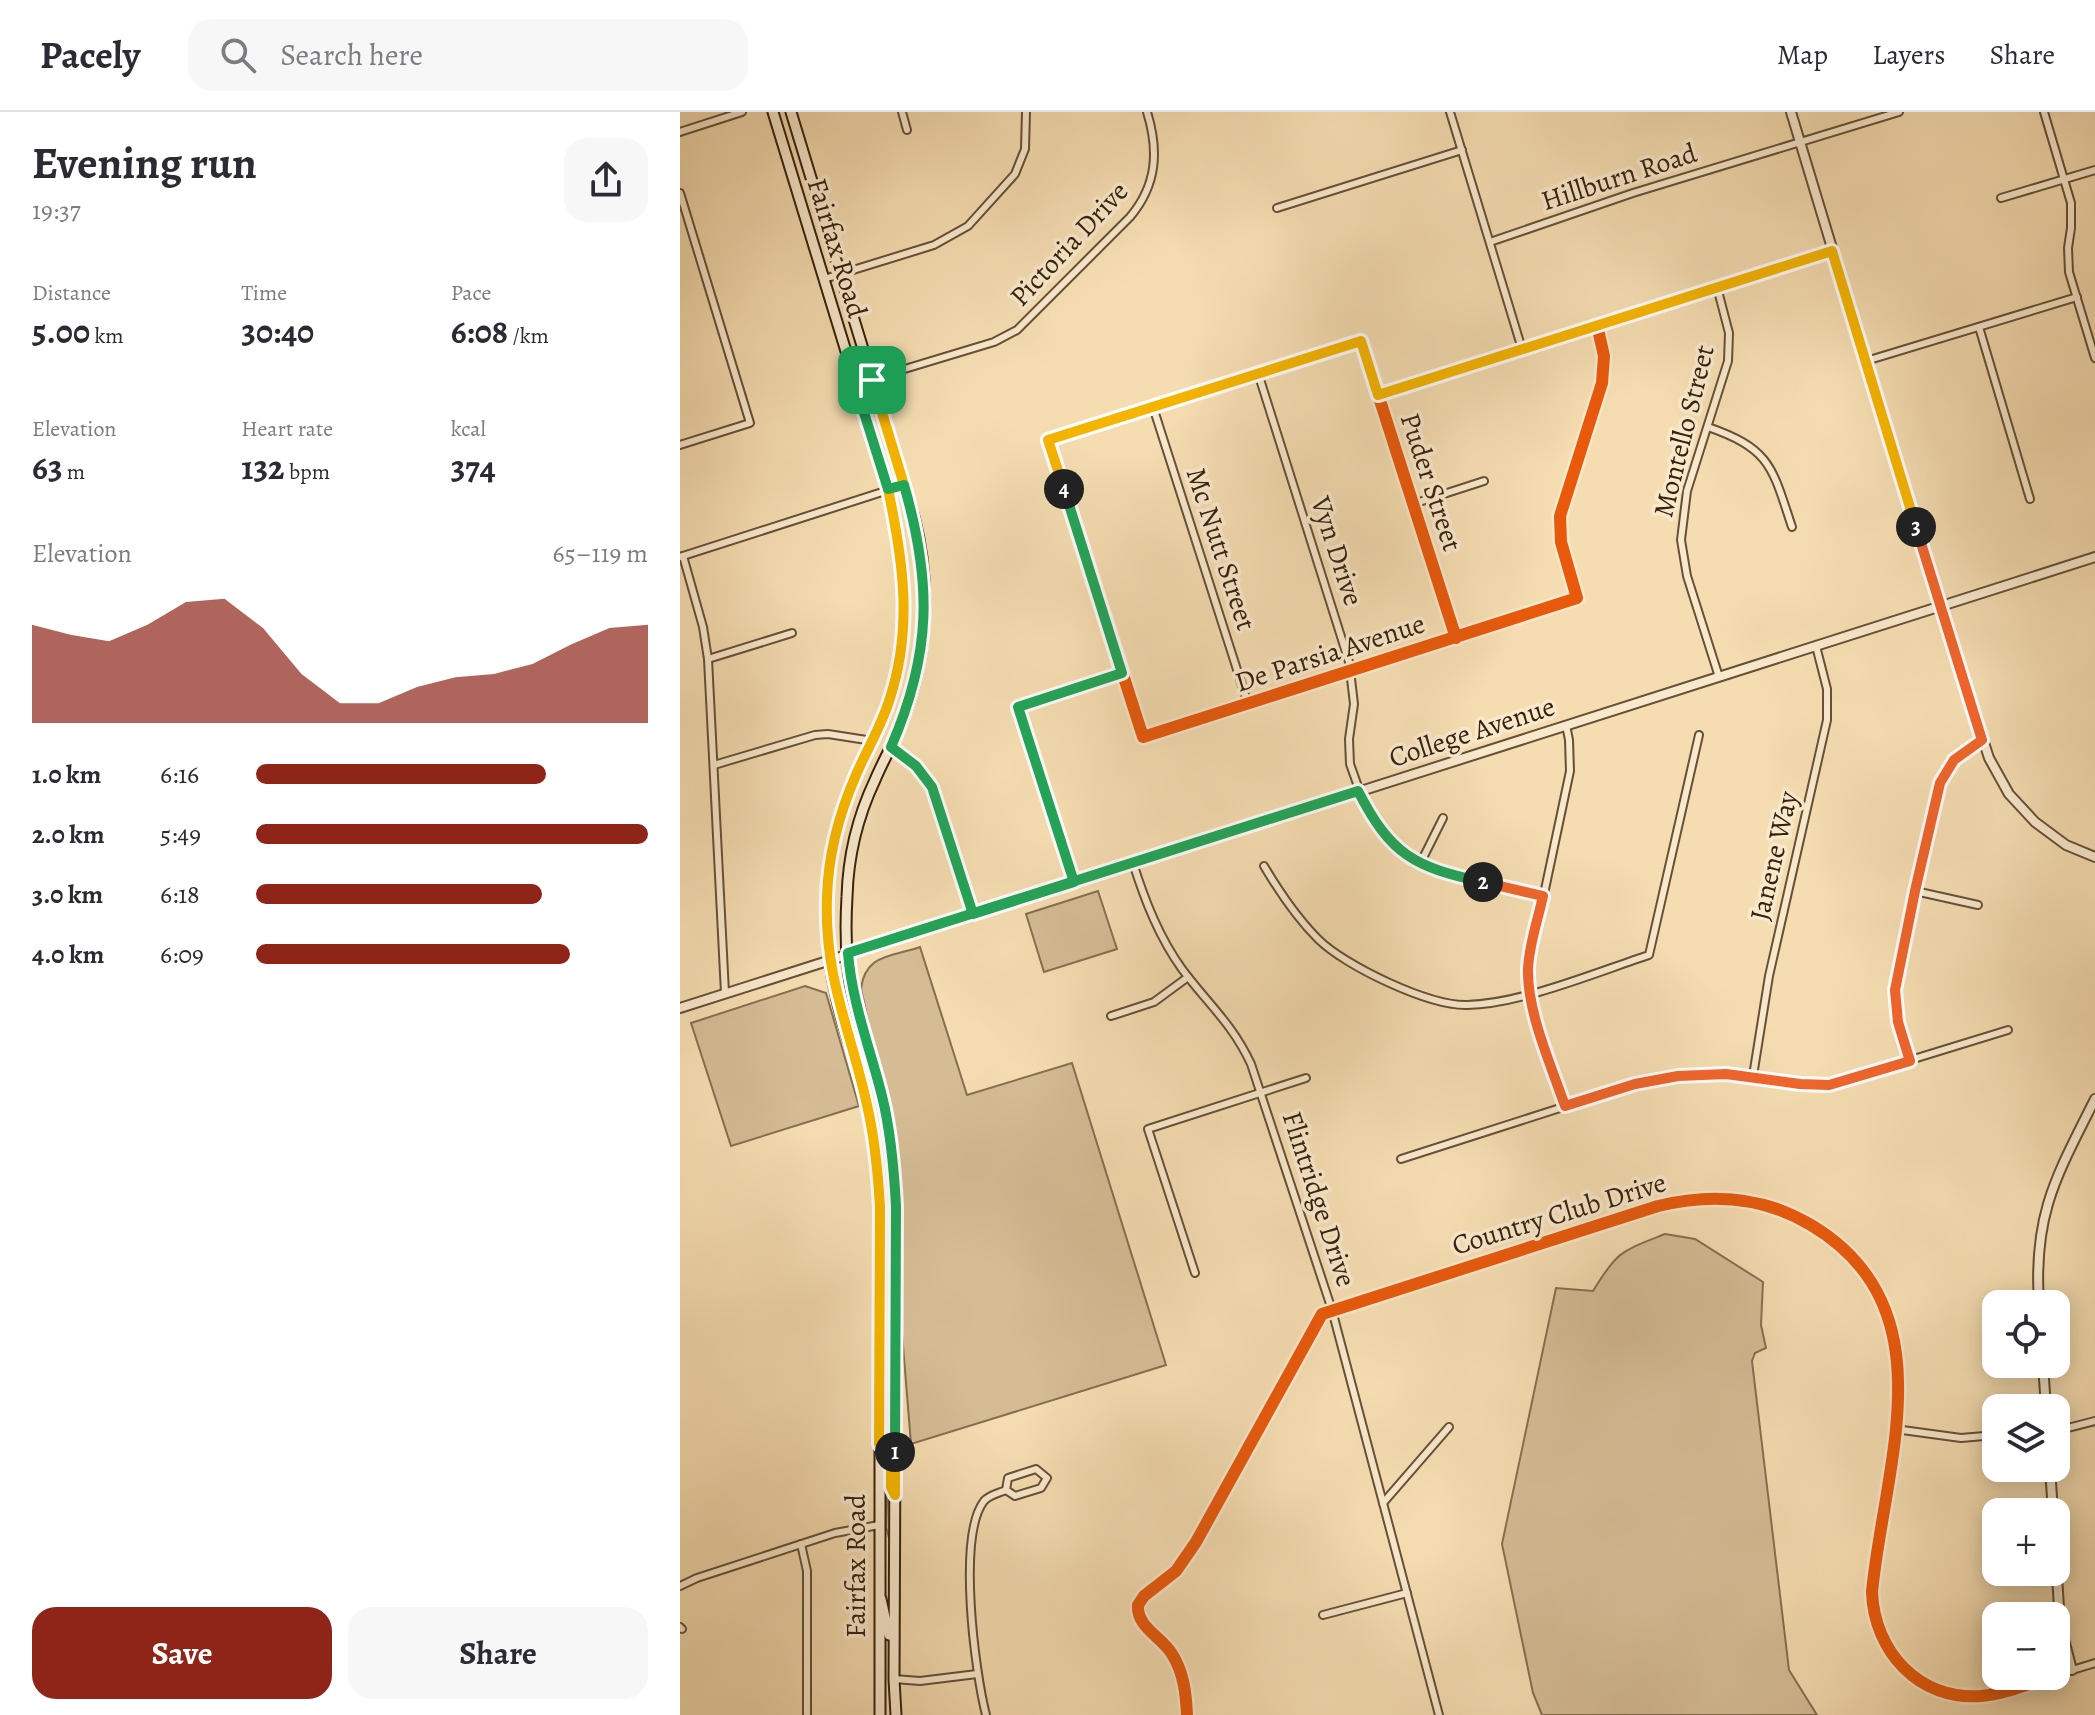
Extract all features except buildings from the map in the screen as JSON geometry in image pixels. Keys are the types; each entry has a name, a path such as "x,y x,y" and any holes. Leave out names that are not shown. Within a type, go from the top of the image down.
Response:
{"main road":[{"name":"Fairfax Road","path":"773,112 888,489 902,557 905,609 896,677 873,741 847,796 833,848 827,895 829,959 837,1003 867,1105 878,1170 880,1715"},
{"name":"Fairfax Road","path":"791,112 904,485 921,551 925,608 915,680 891,747 867,800 852,850 847,895 853,999 883,1101 894,1168 896,1715"},
{"path":"879,1444 891,1457 891,1487 895,1495"},
{"path":"879,1525 890,1544 891,1590 895,1605"},
{"path":"878,1592 889,1631 889,1676 894,1679"}],"street":[{"path":"680,132 742,112"},
{"path":"902,112 907,130"},
{"path":"824,279 934,245 968,226 1015,174 1025,149 1026,112"},
{"name":"Pictoria Drive","path":"855,384 994,342 1027,323 1130,217 1143,199 1155,162 1154,133 1147,112"},
{"path":"1450,112 1522,349"},
{"path":"1791,112 1982,740 1999,778 2021,809 2050,834 2095,857"},
{"name":"Hillburn Road","path":"1490,242 1633,193 1899,112"},
{"path":"2044,112 2072,215 2067,260 2095,358"},
{"path":"1277,208 1462,150"},
{"path":"2001,198 2095,170"},
{"path":"680,193 750,423 680,445"},
{"path":"1378,395 1832,251"},
{"name":"Montello Street","path":"1717,287 1727,319 1730,347 1725,375 1687,491 1681,540 1687,576 1719,677"},
{"path":"1866,361 2077,297"},
{"name":"De Parsia Avenue","path":"1122,673 1143,737 1577,598 1561,542 1560,516 1602,383 1604,356 1597,325"},
{"path":"1979,327 2030,499"},
{"name":"Puder Street","path":"1258,373 1361,341 1456,638"},
{"path":"1074,882 1018,707 1122,673 1048,440 1258,373"},
{"name":"Vyn Drive","path":"1258,373 1351,671 1354,704 1349,751 1358,791 1383,835 1420,864"},
{"name":"Mc Nutt Street","path":"1153,407 1248,704"},
{"path":"1708,427 1737,437 1766,460 1792,527"},
{"path":"1413,504 1484,481"},
{"path":"725,993 708,659 703,627 681,556 904,485"},
{"name":"College Avenue","path":"680,1008 2095,557"},
{"path":"708,659 792,633"},
{"name":"Janene Way","path":"1753,1076 1769,976 1827,720 1827,689 1816,646"},
{"path":"1565,1106 1530,993 1530,954 1570,771 1566,725"},
{"path":"714,765 815,735 873,741"},
{"path":"1264,866 1288,906 1321,942 1366,972 1420,995 1465,1005 1509,1000 1649,955 1699,735"},
{"path":"1910,1061 1898,1022 1895,990 1915,891 1940,783 1954,760 1982,740"},
{"path":"891,747 916,766 932,787 973,914"},
{"path":"1443,818 1420,864 1444,873 1543,896"},
{"name":"Flintridge Drive","path":"1133,863 1155,924 1188,977 1233,1030 1251,1064 1332,1310 1439,1715"},
{"path":"1915,891 1978,905"},
{"path":"1111,1016 1154,1002 1188,977"},
{"path":"1401,1159 1661,1078 1699,1074 1753,1076 1800,1084 1829,1085 2008,1030"},
{"path":"1195,1273 1148,1129 1306,1078"},
{"path":"2038,1290 2037,1256 2043,1218 2056,1178 2094,1104"},
{"name":"Country Club Drive","path":"1332,1310 1658,1206 1697,1198 1752,1202 1786,1212 1817,1229 1847,1253 1873,1286 1890,1321 1899,1359 1900,1398 1872,1592 1875,1622 1887,1649 1916,1679 1952,1694 1980,1696 2008,1690"},
{"path":"1187,1715 1184,1682 1179,1668 1165,1644 1141,1622 1137,1611 1140,1600 1176,1571 1196,1542 1322,1314 1332,1310"},
{"path":"2070,1427 2095,1421"},
{"path":"1383,1504 1449,1427"},
{"path":"1895,1429 1961,1438 1982,1436"},
{"path":"1036,1469 1047,1478 1041,1488 1015,1496 1006,1490 1008,1478 1036,1469"},
{"path":"986,1715 977,1674 971,1537 986,1498 1006,1490"},
{"path":"680,1586 835,1533 879,1525"},
{"path":"801,1544 807,1571 807,1715"},
{"path":"2058,1586 2060,1624 2072,1670"},
{"path":"1323,1615 1407,1593"},
{"name":"Country Club Drive","path":"2072,1670 2095,1663"},
{"path":"894,1679 920,1681 977,1674"}],"shaded area":[{"path":"1098,891 1117,949 1044,972 1026,914"},
{"path":"920,947 967,1095 1072,1063 1166,1365 911,1444 899,1296 894,1138 861,989 863,978 874,963"},
{"path":"805,986 826,993 859,1106 731,1146 691,1023"},
{"path":"1665,1234 1695,1239 1763,1282 1761,1325 1766,1348 1755,1353 1752,1361 1789,1670 1817,1715 1542,1715 1533,1693 1502,1544 1556,1288 1593,1291 1615,1259 1639,1244"},
{"path":"891,1449 890,1541 886,1527"}],"cycle path":[{"path":"1456,638 1361,341 1048,440 1143,737 1577,598 1561,542 1560,516 1602,383 1604,356 1597,325"},
{"path":"1187,1715 1184,1684 1176,1661 1141,1620 1138,1605 1144,1596 1176,1571 1196,1542 1322,1314 1658,1206 1698,1199 1755,1203 1793,1215 1811,1225 1854,1259 1881,1300 1895,1344 1898,1392 1895,1442 1872,1592 1881,1634 1904,1668 1938,1690 1981,1696 2009,1690"}],"route":[{"path":"872,380 855,384 888,489 904,485 915,522 924,579 925,608 920,657 909,702 891,747 916,766 938,798 973,914 1074,882 1018,707 1122,673 1048,440 1361,341 1378,395 1832,251 1982,740 1954,760 1940,783 1915,891 1895,990 1898,1022 1910,1061 1829,1085 1726,1074 1661,1078 1565,1106 1530,993 1530,954 1543,896 1444,873 1420,864 1383,835 1358,791 1031,896 848,953 853,999 883,1101 894,1168 895,1495 891,1487 891,1457 879,1444 878,1170 867,1105 832,980 826,920 829,872 840,819 847,796 883,719 896,677 903,634 902,557 888,489 904,485 872,380"}]}
